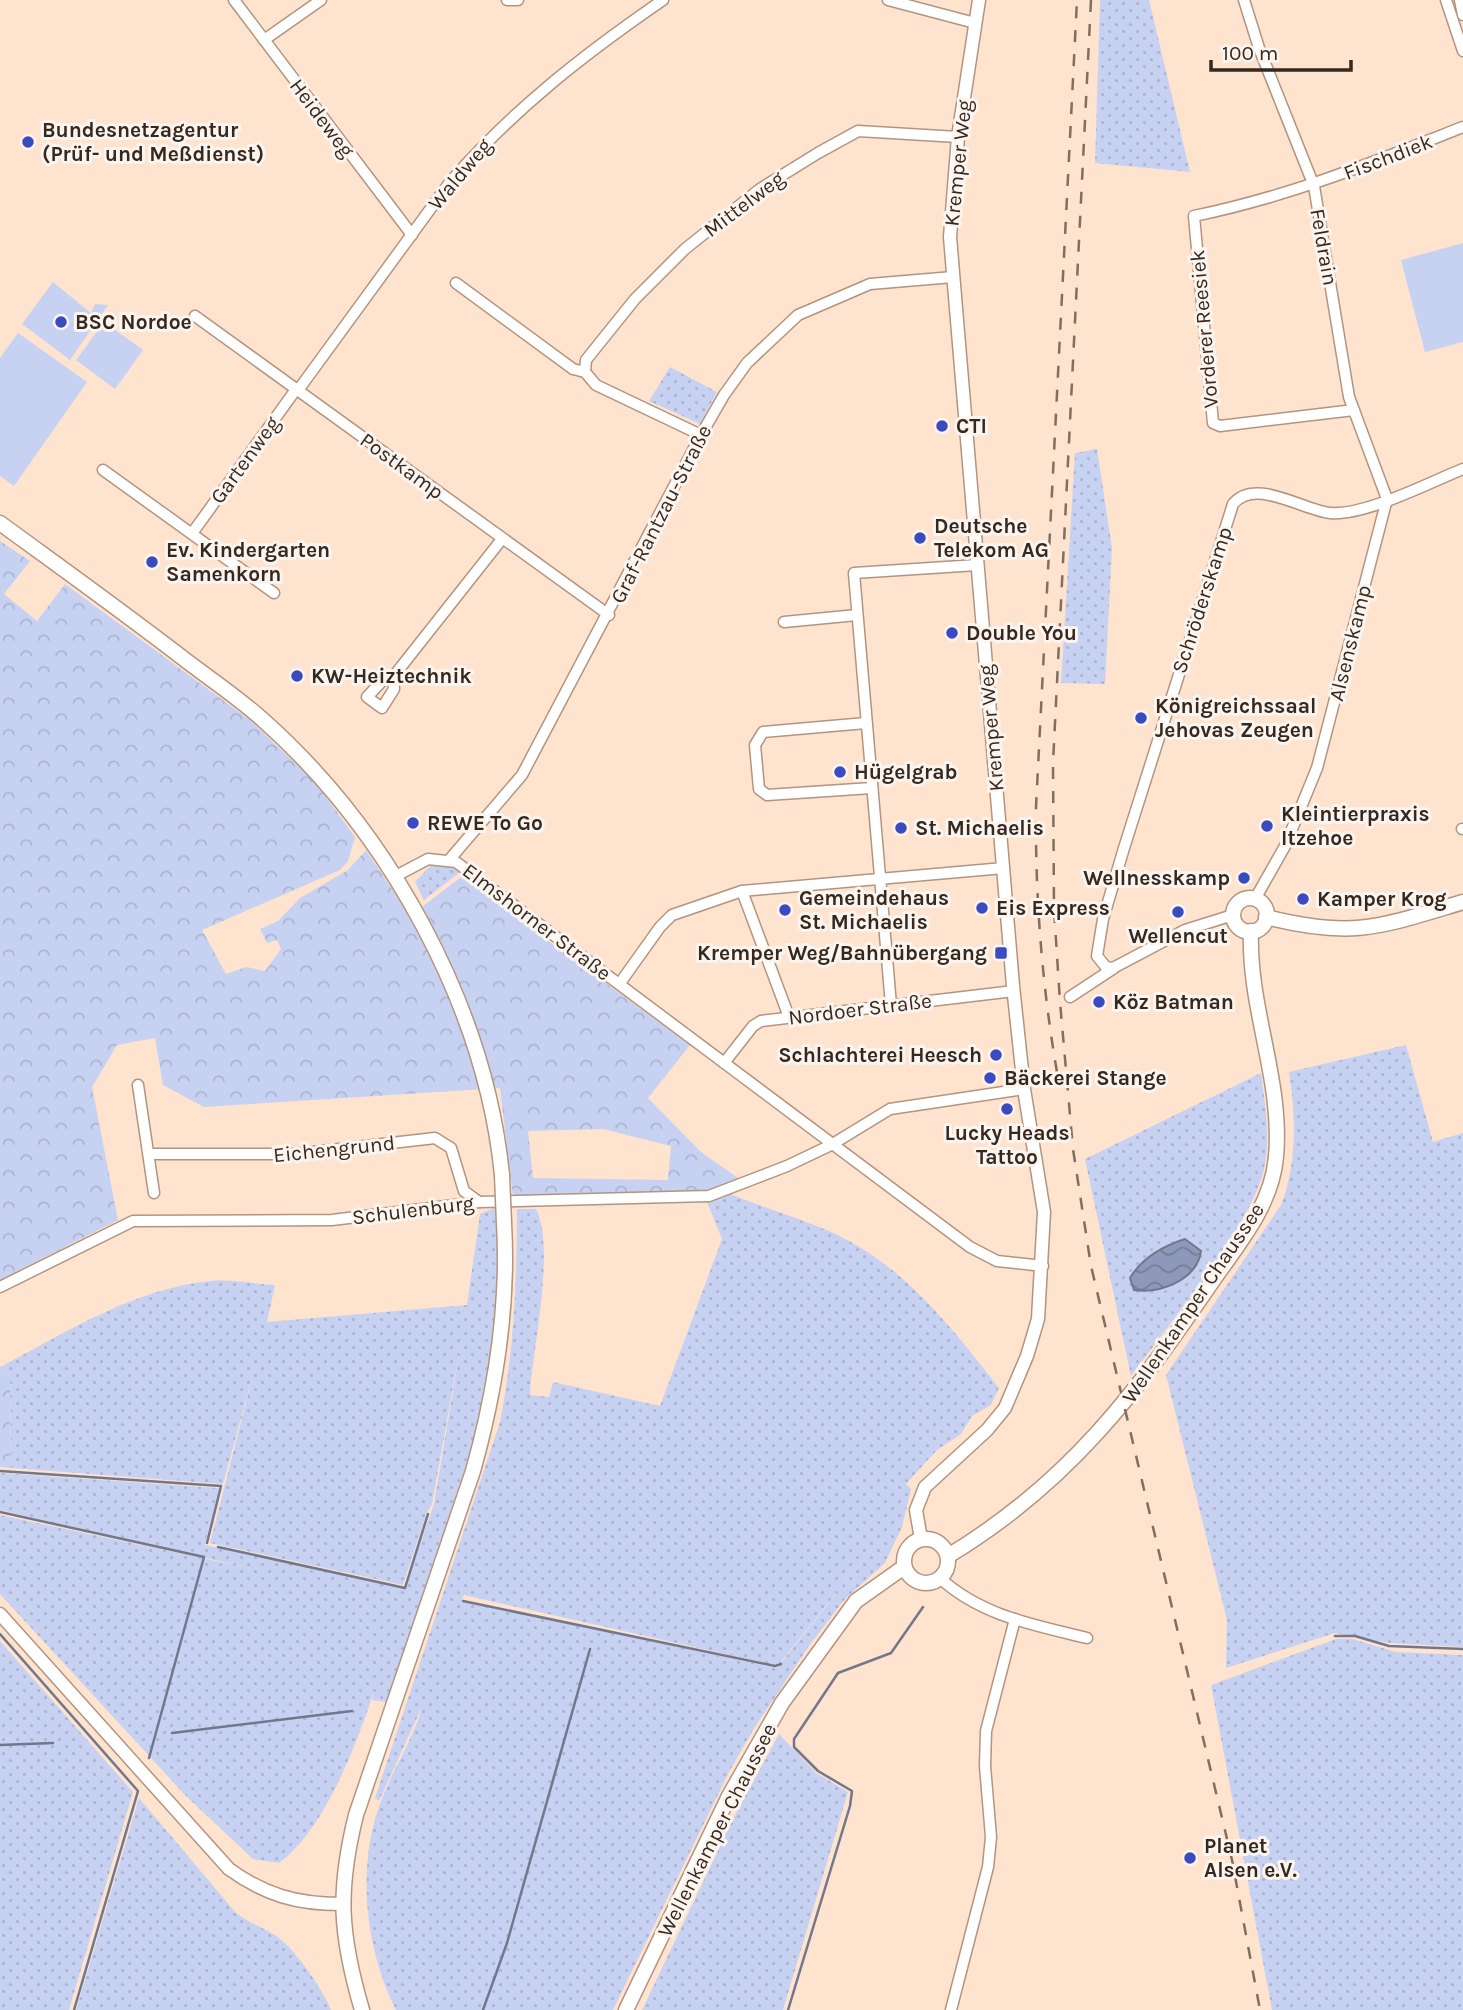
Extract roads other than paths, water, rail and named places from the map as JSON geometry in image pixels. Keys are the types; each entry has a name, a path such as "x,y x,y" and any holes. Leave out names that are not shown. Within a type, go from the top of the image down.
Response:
{"main road":[{"path":"0,523 263,719 335,793 394,877 453,988 471,1031 495,1116 502,1175 505,1303 489,1414 405,1677 356,1815 347,1852 341,1905 351,1973 362,2010"},
{"path":"1255,899 1264,906 1266,917 1262,926 1251,931 1238,927 1233,915 1239,901 1255,899"},
{"path":"1266,917 1320,929 1353,930 1386,925 1463,902"},
{"name":"Wellenkamper Chaussee","path":"948,1556 1009,1517 1109,1423 1159,1359 1255,1219 1268,1192 1276,1160 1277,1116 1253,995 1251,931"},
{"path":"904,1567 910,1577 921,1583 940,1578 947,1569 948,1556 939,1543 921,1539"},
{"name":"Wellenkamper Chaussee","path":"626,2010 729,1796 782,1703 856,1601 904,1567 908,1549 921,1539"}],"street":[{"name":"Heideweg","path":"234,0 412,235"},
{"path":"264,40 321,0"},
{"path":"507,0 518,0"},
{"name":"Waldweg","path":"298,388 450,182 531,98 663,0"},
{"path":"888,0 975,23"},
{"name":"Kremper Weg","path":"921,1539 916,1510 925,1487 987,1430 1012,1394 1036,1327 1043,1266 1043,1200 1024,1089 1014,991 976,565 950,225 958,137 979,0"},
{"name":"Feldrain","path":"1244,0 1259,48 1314,186 1353,410 1387,499"},
{"path":"1446,0 1463,51"},
{"path":"1460,0 1463,15"},
{"name":"Fischdiek","path":"1314,186 1463,127"},
{"name":"Mittelweg","path":"585,372 586,360 635,299 685,249 760,189 858,131 958,137"},
{"name":"Vorderer Reesiek","path":"1314,186 1254,204 1194,216 1213,423 1220,426 1353,410"},
{"name":"Graf-Rantzau-Straße","path":"450,859 522,775 609,615 701,435 724,395 747,363 798,315 870,284 953,277"},
{"path":"456,283 573,369 585,372 596,385 701,435"},
{"name":"Postkamp","path":"195,316 609,615"},
{"name":"Gartenweg","path":"193,532 298,388"},
{"name":"Schröderskamp","path":"1113,967 1099,959 1096,951 1103,919 1233,504 1240,497 1256,493 1338,513 1364,509 1463,469"},
{"path":"103,470 193,532 274,593"},
{"name":"Alsenskamp","path":"1255,899 1285,846 1317,768 1387,499"},
{"path":"393,677 502,539"},
{"path":"891,1005 854,573 976,565"},
{"path":"784,622 857,615"},
{"path":"866,723 763,732 755,745 758,778 760,789 767,795 873,788"},
{"name":"Elmshorner Straße","path":"394,877 428,859 450,859 979,1253 997,1261 1043,1266"},
{"path":"620,983 667,919 681,911 742,891 1004,868"},
{"path":"742,891 789,1017"},
{"path":"1070,997 1113,967 1185,930 1233,915"},
{"name":"Nordoer Straße","path":"724,1063 757,1023 1014,991"},
{"path":"138,1085 154,1193"},
{"name":"Schulenburg","path":"0,1287 133,1222 343,1219 479,1202 699,1198 748,1183 831,1145 890,1109 1024,1089"},
{"name":"Eichengrund","path":"149,1154 295,1154 435,1138 451,1148 462,1187 467,1196 479,1202"},
{"path":"940,1578 968,1602 1015,1619 1087,1638"},
{"path":"0,1614 229,1869 272,1895 296,1902 341,1905"},
{"path":"951,2010 988,1867 991,1837 985,1766 986,1731 1015,1619"}],"water":[{"path":"1185,1239 1201,1251 1193,1270 1166,1287 1134,1290 1130,1278 1141,1264 1161,1249"}],"waterway":[{"path":"0,1471 221,1486 207,1543"},
{"path":"0,1512 204,1557 149,1758"},
{"path":"218,1547 405,1588 428,1514"},
{"path":"463,1601 775,1666 781,1664"},
{"path":"788,2010 850,1806 852,1791 818,1771 794,1747 794,1739 838,1673 891,1653 923,1607"},
{"path":"0,1634 138,1791 74,2010"},
{"path":"1335,1636 1355,1636 1389,1646 1463,1649"},
{"path":"483,2010 507,1943 590,1649"},
{"path":"172,1733 352,1711"},
{"path":"0,1745 53,1743"}],"railway":[{"path":"1057,1072 1040,940 1036,807 1077,0"},
{"path":"1091,0 1053,763 1054,909 1060,1002 1073,1149 1091,1266 1232,1860 1260,2010"}],"place":[{"name":"Bundesnetzagentur (Prüf- und Meßdienst)","path":"28,142"},
{"name":"BSC Nordoe","path":"61,322"},
{"name":"CTI","path":"942,426"},
{"name":"Deutsche Telekom AG","path":"920,538"},
{"name":"Ev. Kindergarten Samenkorn","path":"152,562"},
{"name":"Double You","path":"952,633"},
{"name":"KW-Heiztechnik","path":"297,676"},
{"name":"Königreichssaal Jehovas Zeugen","path":"1141,718"},
{"name":"Hügelgrab","path":"840,772"},
{"name":"REWE To Go","path":"413,823"},
{"name":"Kleintierpraxis Itzehoe","path":"1267,826"},
{"name":"St. Michaelis","path":"901,828"},
{"name":"Wellnesskamp","path":"1244,878"},
{"name":"Kamper Krog","path":"1303,899"},
{"name":"Eis Express","path":"982,908"},
{"name":"Gemeindehaus St. Michaelis","path":"785,910"},
{"name":"Wellencut","path":"1178,912"},
{"name":"Kremper Weg/Bahnübergang","path":"1001,953"},
{"name":"Köz Batman","path":"1099,1002"},
{"name":"Schlachterei Heesch","path":"996,1055"},
{"name":"Bäckerei Stange","path":"990,1078"},
{"name":"Lucky Heads Tattoo","path":"1007,1109"},
{"name":"Planet Alsen e.V.","path":"1190,1858"}]}
